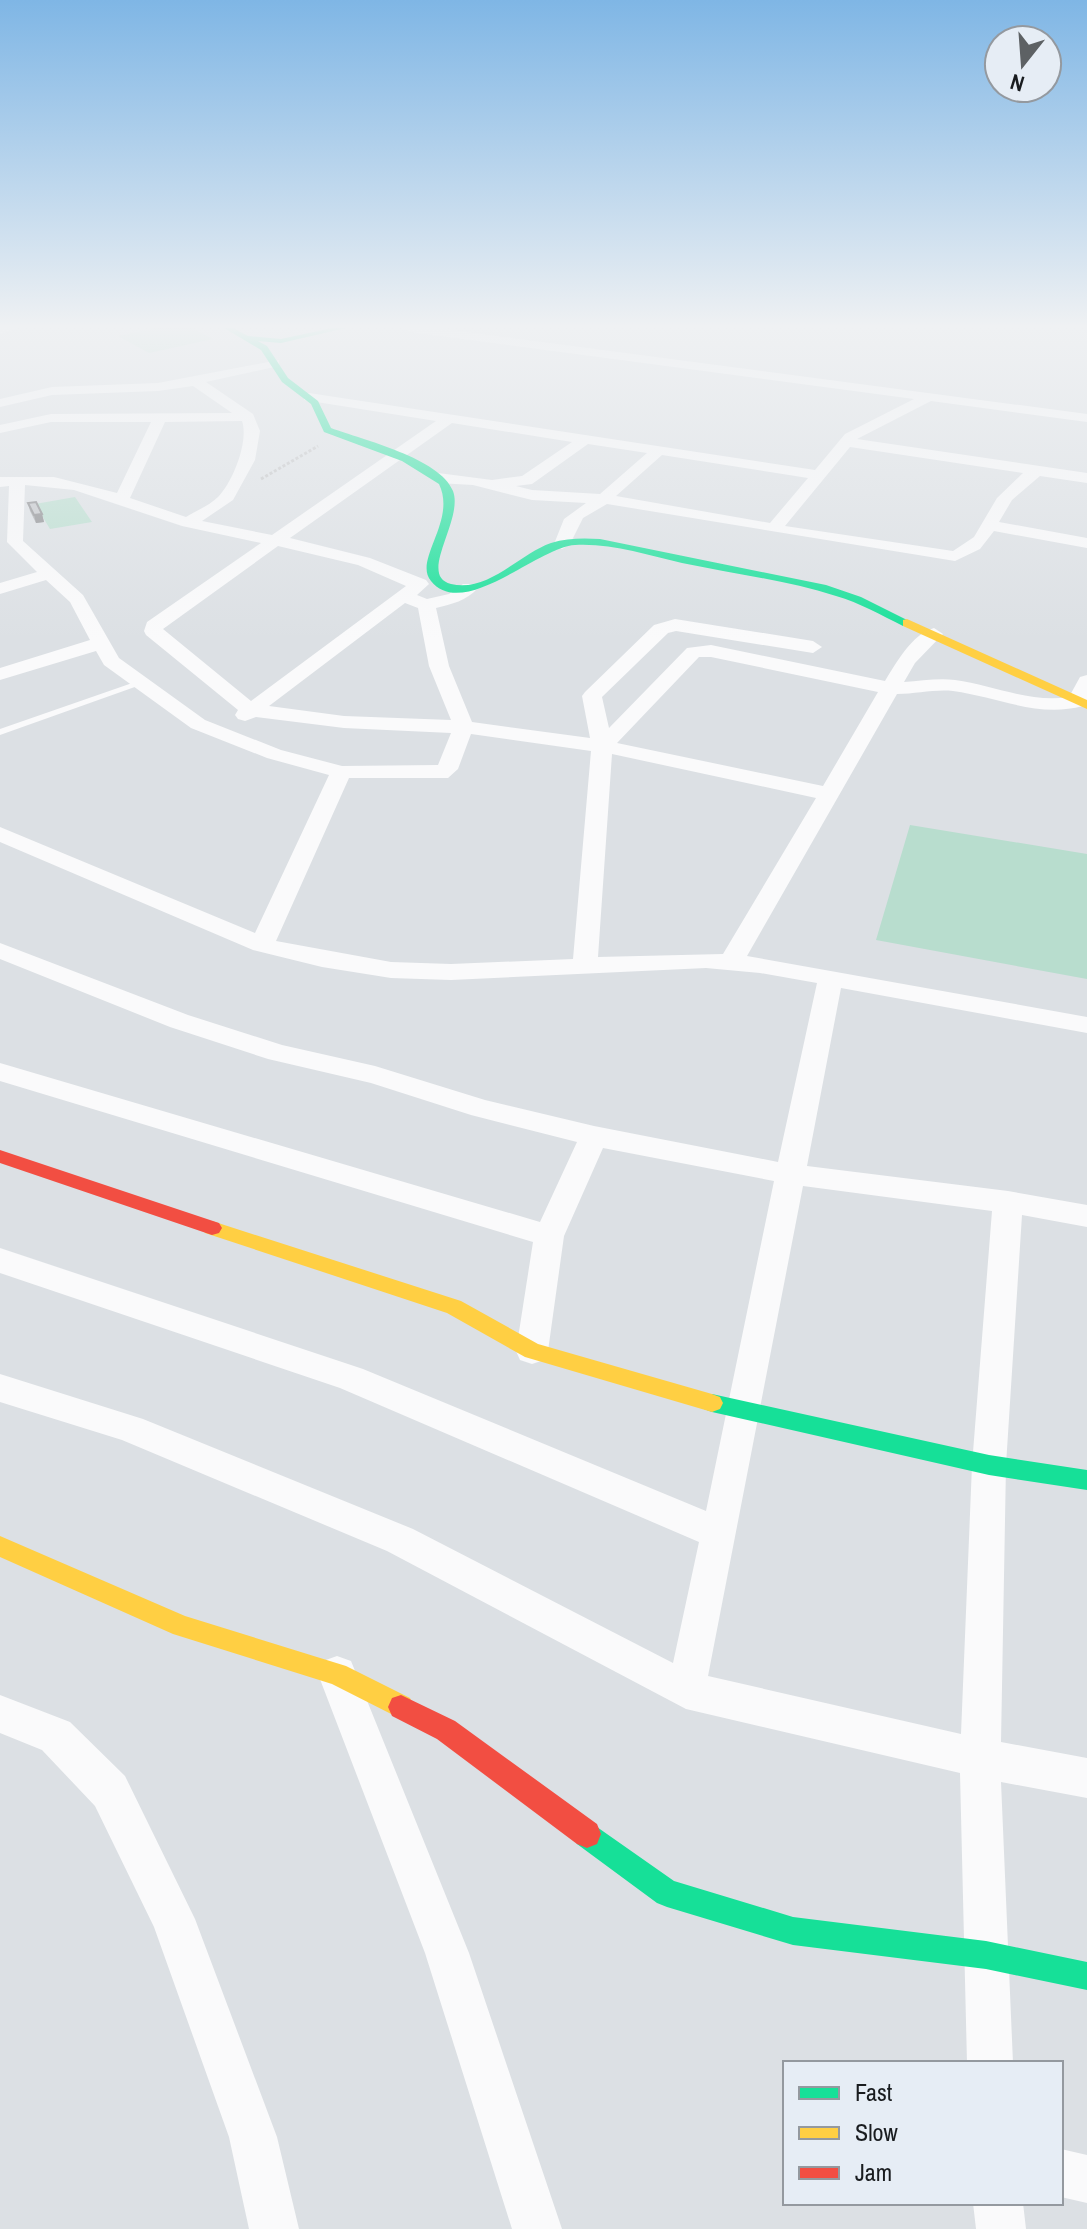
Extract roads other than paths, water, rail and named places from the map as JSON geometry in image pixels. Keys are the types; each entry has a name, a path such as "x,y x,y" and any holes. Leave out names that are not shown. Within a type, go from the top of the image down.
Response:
{"main road":[{"path":"330,432 395,455 438,478 450,493 452,503 445,534 418,585"},
{"path":"418,585 460,588 491,583 537,553 562,544 612,544 820,587 856,599 1082,704"},
{"path":"0,1156 296,1257 454,1307 532,1351 742,1412 989,1465 1087,1480"},
{"path":"0,1546 182,1626 337,1674 446,1730 667,1893 793,1931 986,1955 1087,1976"}],"street":[{"path":"122,499 153,432"},
{"path":"188,523 225,500 247,460 253,432"},
{"path":"429,432 154,626 153,631 250,710 344,722 464,727 602,746 830,794"},
{"path":"532,432 820,475"},
{"path":"774,529 850,437 860,432"},
{"path":"438,478 526,481 584,440"},
{"path":"846,442 1087,478"},
{"path":"562,544 570,522 577,515 604,499 659,450"},
{"path":"473,480 532,495 604,499 955,556 970,551 982,541 1001,503 1036,471"},
{"path":"418,585 373,563 188,523 91,487 58,480 8,481 8,544 52,573 77,599 111,661 198,724 219,735 274,754 341,772 440,773 447,769 464,727 439,666 426,605"},
{"path":"990,525 1087,543"},
{"path":"0,589 52,573"},
{"path":"418,585 413,601 426,605 455,598 460,588"},
{"path":"219,735 418,585"},
{"path":"585,967 602,746 592,696 661,629 683,625 813,647"},
{"path":"731,962 907,660 934,634"},
{"path":"0,674 101,643"},
{"path":"602,746 694,652 711,651 893,688 940,684 960,686 1030,705 1082,704 1087,681"},
{"path":"262,945 341,772"},
{"path":"0,834 262,945 322,959 391,970 451,972 706,960 731,962 1087,1025"},
{"path":"0,950 179,1021 277,1053 375,1075 481,1108 594,1136 789,1174 1008,1202 1087,1216"},
{"path":"686,1690 830,980"},
{"path":"0,1072 549,1236"},
{"path":"532,1351 549,1236 594,1136"},
{"path":"990,2061 980,1758 989,1465 1008,1202"},
{"path":"0,1260 40,1276 351,1378 720,1534"},
{"path":"0,1388 131,1429 400,1540 686,1690 980,1758 1087,1778"},
{"path":"337,1674 447,1953 537,2229"},
{"path":"0,1714 56,1736 110,1791 173,1919 253,2137 274,2229"},
{"path":"1063,2173 1087,2179"},
{"path":"998,2205 1001,2229"}],"lane":[{"path":"0,732 141,683"}]}
